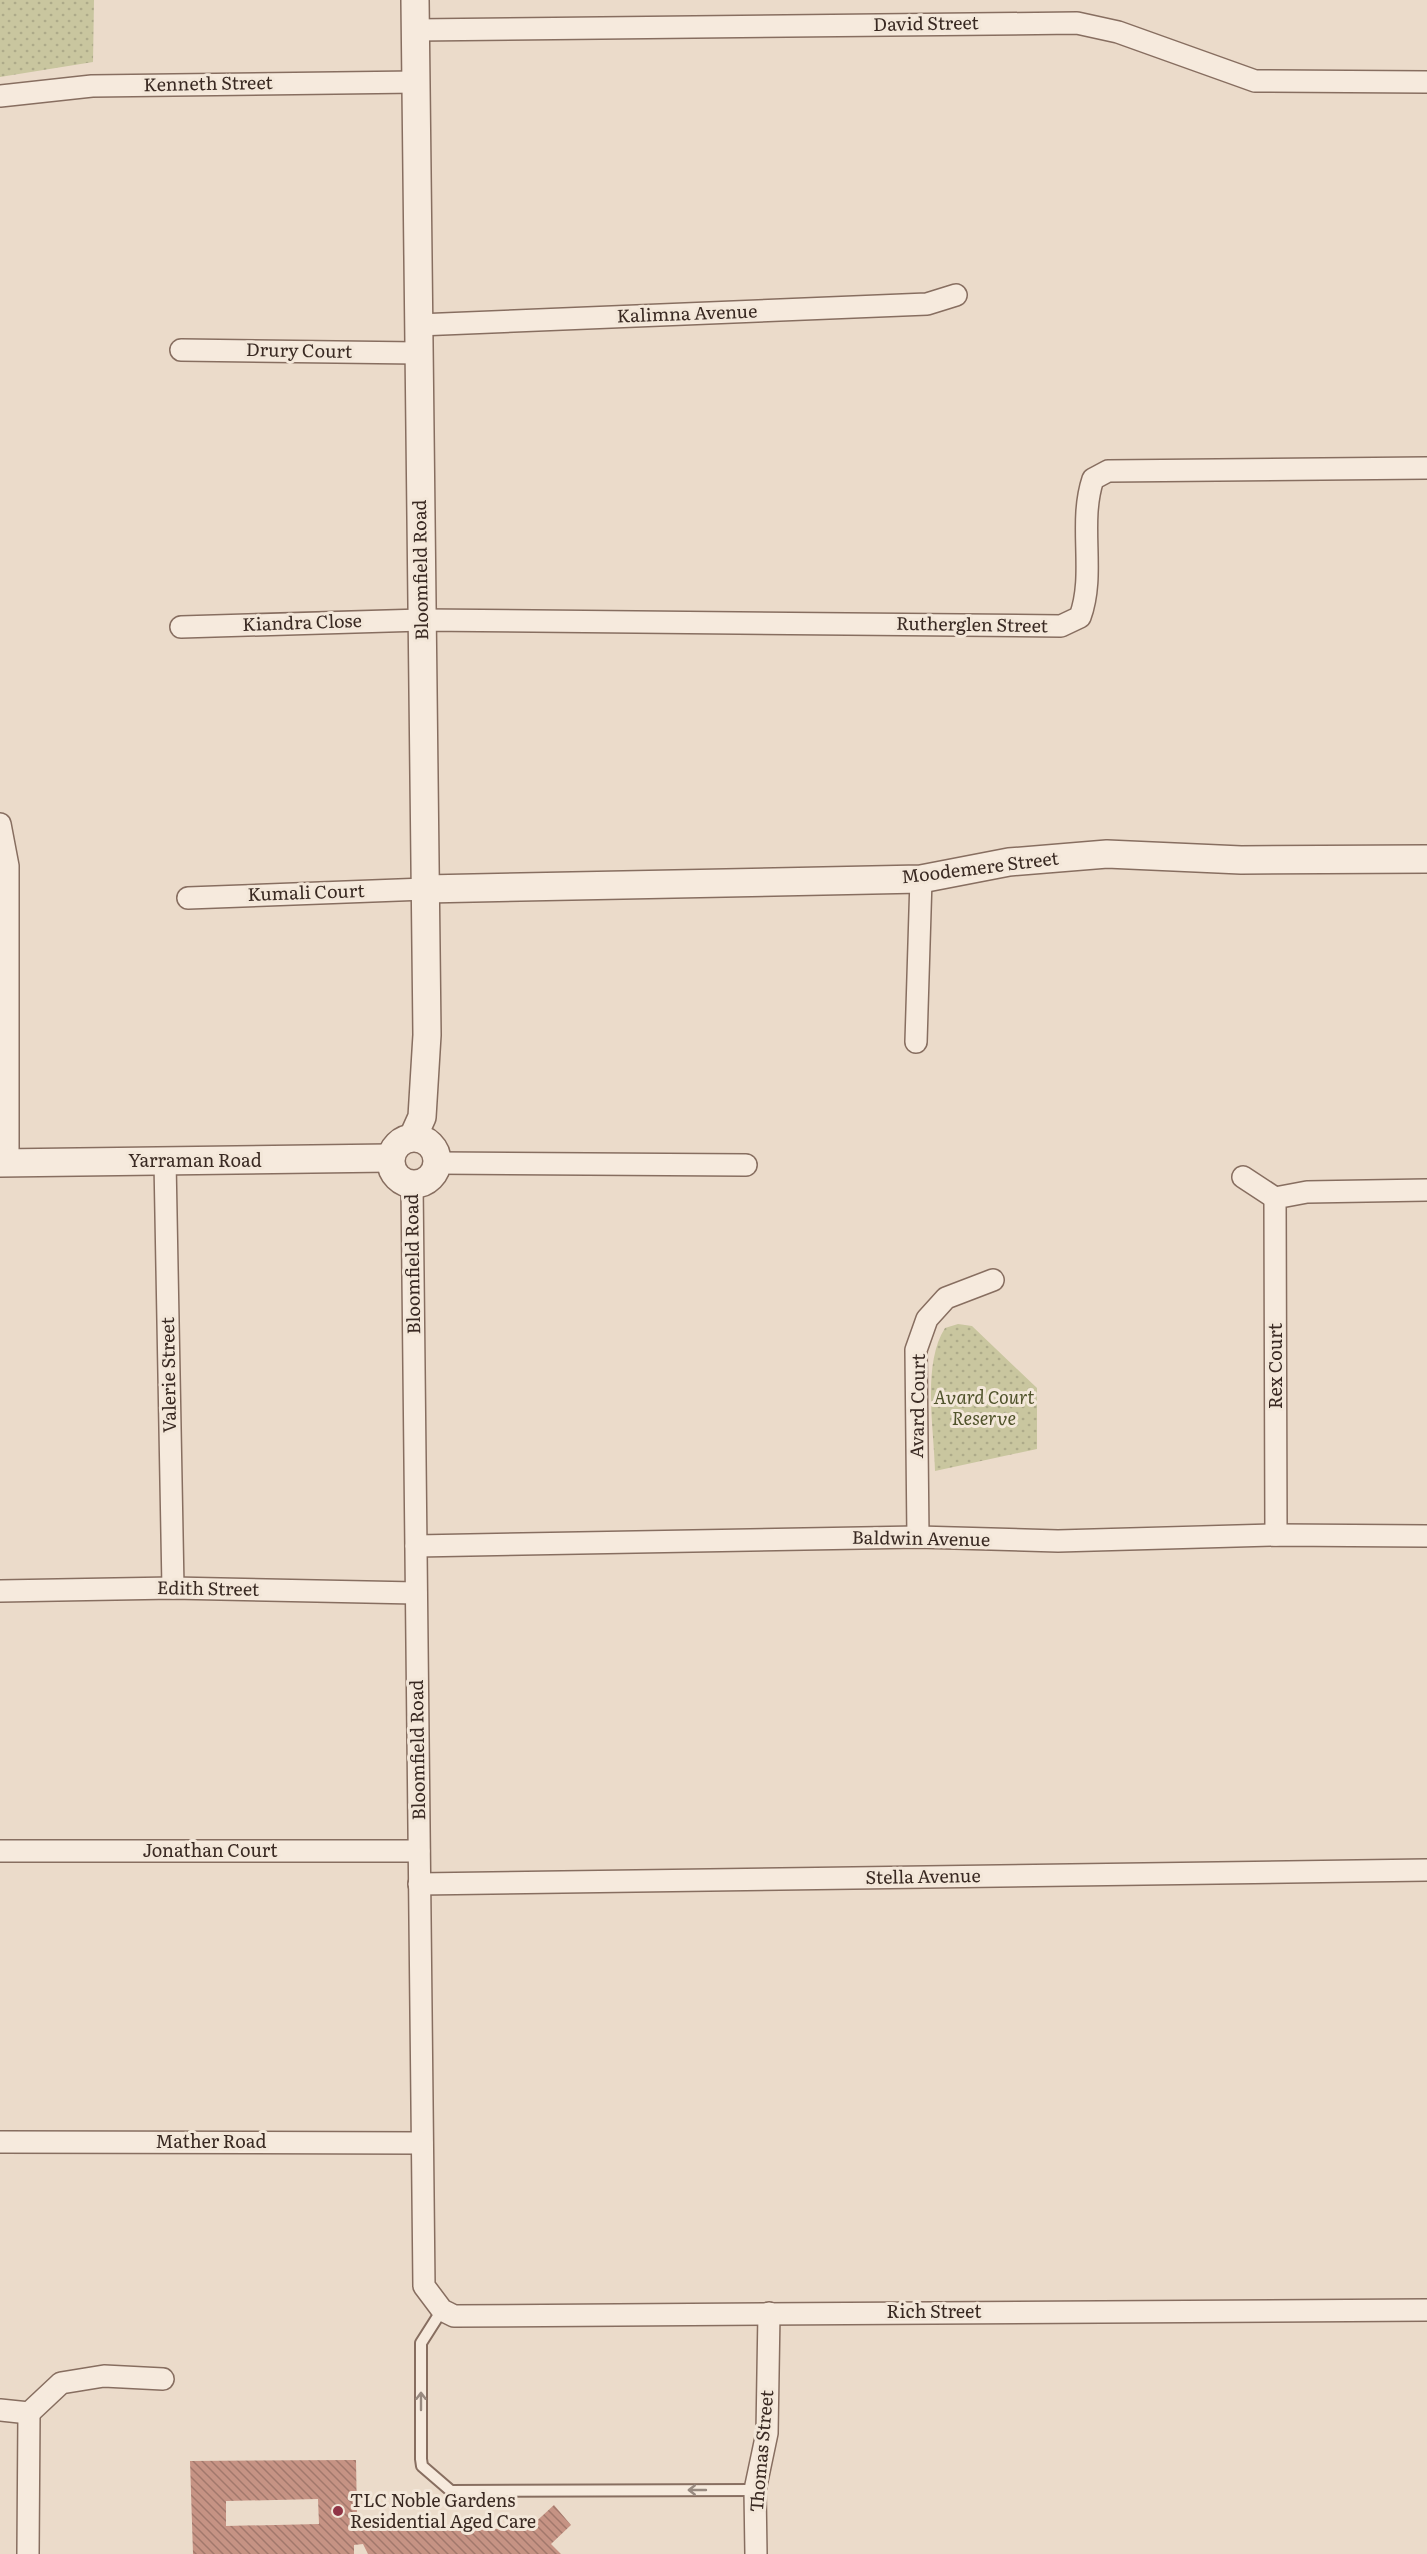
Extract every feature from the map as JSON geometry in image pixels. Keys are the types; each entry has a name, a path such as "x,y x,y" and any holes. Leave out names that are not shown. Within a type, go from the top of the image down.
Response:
{"street":[{"name":"Bloomfield Road","path":"413,1137 422,1118 427,1035 415,0"},
{"name":"David Street","path":"416,30 1077,23 1118,32 1255,81 1427,82"},
{"name":"Kenneth Street","path":"0,96 92,86 417,82"},
{"name":"Kalimna Avenue","path":"418,326 927,304 956,295"},
{"name":"Drury Court","path":"181,350 418,353"},
{"name":"Rutherglen Street","path":"422,620 1061,626 1080,618 1087,597 1087,497 1093,479 1108,471 1427,468"},
{"name":"Kiandra Close","path":"181,627 422,620"},
{"path":"0,824 8,866 4,1163"},
{"name":"Moodemere Street","path":"425,888 921,879 1009,862 1107,854 1241,860 1427,859"},
{"path":"916,1042 921,879"},
{"name":"Kumali Court","path":"188,898 425,888"},
{"path":"413,1137 428,1142 437,1155 437,1163 435,1170 426,1181 412,1184 393,1173 390,1158 400,1142 413,1137"},
{"name":"Yarraman Road","path":"4,1163 390,1158"},
{"name":"Valerie Street","path":"165,1161 173,1588"},
{"path":"437,1163 746,1165"},
{"path":"1243,1177 1275,1198 1307,1192 1427,1190"},
{"name":"Bloomfield Road","path":"412,1184 424,2286 442,2310"},
{"name":"Rex Court","path":"1275,1198 1276,1534"},
{"name":"Avard Court","path":"918,1537 916,1350 927,1318 946,1298 993,1280"},
{"name":"Baldwin Avenue","path":"416,1546 918,1537 1058,1541 1276,1534 1427,1536"},
{"name":"Edith Street","path":"0,1591 173,1588 416,1593"},
{"name":"Jonathan Court","path":"0,1851 419,1851"},
{"name":"Stella Avenue","path":"419,1884 1427,1870"},
{"name":"Mather Road","path":"0,2142 422,2143"},
{"name":"Rich Street","path":"442,2310 454,2316 1427,2310"},
{"name":"Thomas Street","path":"756,2554 755,2490 767,2433 769,2313"},
{"path":"28,2554 29,2413 61,2383 104,2376 163,2379"},
{"path":"0,2410 29,2413"}],"lane":[{"path":"442,2310 421,2343 422,2466 451,2492 755,2490"}],"green space":[{"path":"0,0 94,0 93,62 0,77"},
{"name":"Avard Court Reserve","path":"958,1324 972,1326 1037,1388 1037,1449 935,1471 931,1378 938,1343 945,1328"}],"building":[{"name":"TLC Noble Gardens Residential Aged Care","path":"356,2460 357,2517 388,2519 403,2531 529,2528 554,2505 571,2525 551,2544 561,2554 368,2554 363,2544 354,2545 354,2554 193,2554 190,2461","holes":["318,2499 319,2524 226,2526 226,2501"]}],"place":[{"name":"TLC Noble Gardens Residential Aged Care","path":"338,2511"}]}
